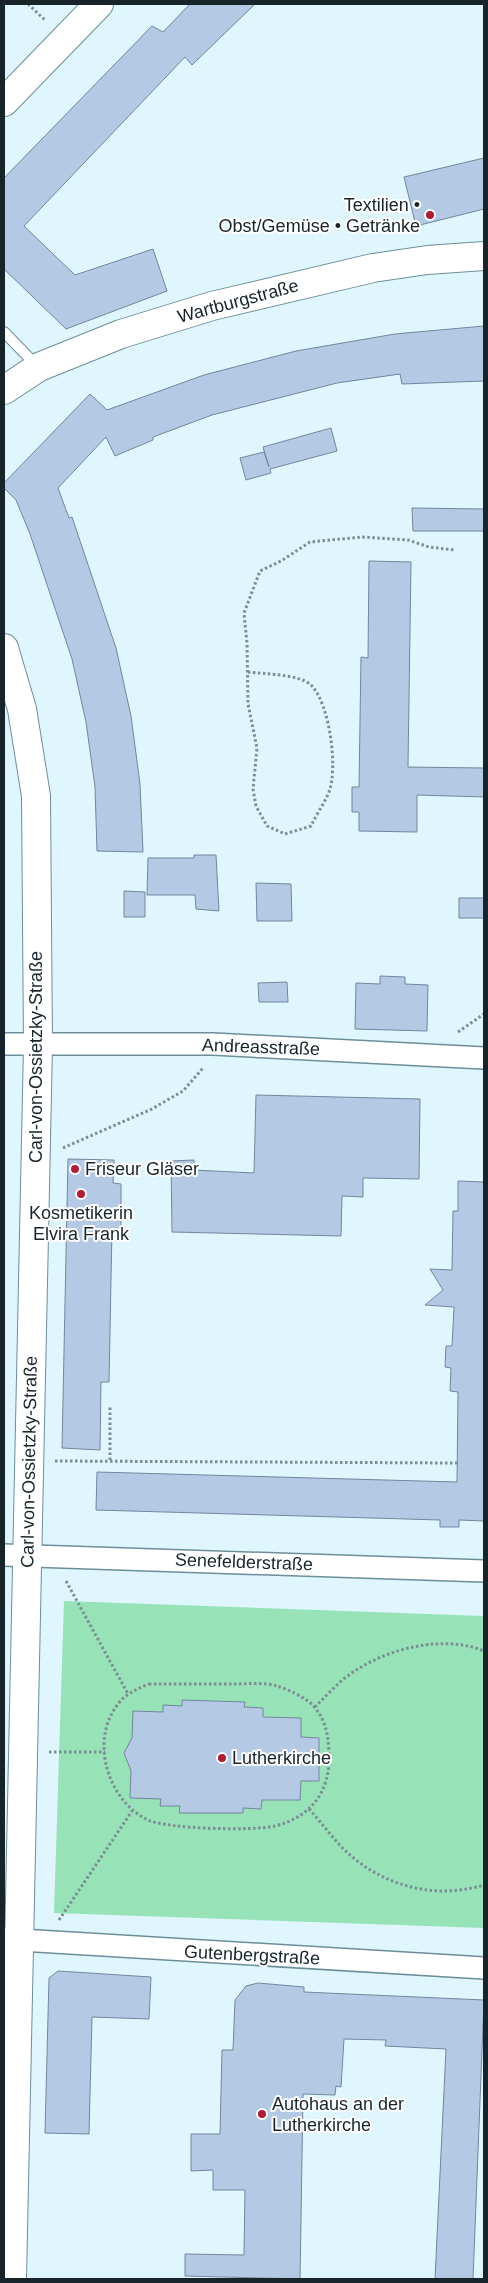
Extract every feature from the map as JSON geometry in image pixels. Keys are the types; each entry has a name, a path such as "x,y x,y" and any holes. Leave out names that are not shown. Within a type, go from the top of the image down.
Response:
{"street":[{"path":"4,102 99,4"},
{"name":"Wartburgstraße","path":"4,390 39,368 120,334 212,306 373,268 484,256"},
{"name":"Carl-von-Ossietzky-Straße","path":"4,648 22,709 36,796 38,1045 23,1752 22,1941 12,2279"},
{"name":"Andreasstraße","path":"4,1044 213,1044 484,1058"},
{"name":"Senefelderstraße","path":"28,1555 484,1571"},
{"name":"Gutenbergstraße","path":"22,1941 484,1968"}],"lane":[{"path":"4,332 39,368"}],"path":[{"path":"248,672 296,677 310,685 320,701 329,731 331,765 329,791 311,826 285,834 267,826 256,806 253,789 256,748 248,704 244,613 260,571 281,561 310,542 362,537 408,540 430,547 455,550"},
{"path":"36,1159 152,1109 183,1091 202,1068 213,1044"},
{"path":"110,1407 110,1460"},
{"path":"29,1462 110,1460 457,1463"},
{"path":"28,1555 128,1694"},
{"path":"315,1707 356,1670 375,1659 418,1646 436,1644 484,1651"},
{"path":"149,1684 275,1686 295,1694 315,1707 328,1734 330,1763 325,1786 309,1809 288,1821 260,1828 168,1825 149,1821 132,1810 121,1798 106,1768 104,1752 107,1724 119,1702 128,1694 149,1684"},
{"path":"23,1752 104,1752"},
{"path":"309,1809 350,1855 388,1880 413,1888 439,1892 465,1891 484,1885"},
{"path":"22,1941 132,1810"}],"green space":[{"path":"64,1601 484,1616 484,1928 54,1913"}],"building":[{"path":"190,4 255,4 192,65 185,57 24,226 75,275 153,249 167,291 66,329 4,269 4,178 152,26 163,32"},
{"path":"484,158 484,209 416,226 404,177"},
{"path":"484,326 484,381 402,384 400,374 337,383 212,415 153,437 153,440 115,456 106,437 58,488 69,518 72,517 116,648 131,716 140,784 143,852 97,851 95,787 86,722 72,659 30,534 16,500 4,488 4,483 90,394 107,410 204,375 296,351 395,334"},
{"path":"331,428 337,451 270,469 271,473 246,480 240,458 264,452 269,467 263,447"},
{"path":"412,508 484,509 484,531 413,531"},
{"path":"369,561 411,562 408,767 484,768 484,797 417,795 417,832 359,831 359,812 352,812 352,787 359,787 361,657 368,658"},
{"path":"194,855 216,855 219,911 196,909 195,895 147,895 148,858 194,858"},
{"path":"256,883 291,884 292,921 257,921"},
{"path":"124,891 145,892 145,917 124,917"},
{"path":"459,898 484,898 484,918 459,918"},
{"path":"380,976 405,977 405,984 428,985 427,1031 355,1029 356,983 380,984"},
{"path":"287,982 288,1002 259,1002 258,983"},
{"path":"256,1095 420,1099 419,1179 363,1178 363,1197 342,1196 341,1236 172,1232 171,1161 194,1160 194,1170 254,1173"},
{"path":"68,1159 114,1160 113,1183 121,1184 121,1230 112,1229 109,1382 101,1382 100,1450 62,1448"},
{"path":"458,1181 484,1182 484,1521 459,1520 459,1527 440,1527 440,1520 96,1510 97,1472 457,1482 458,1392 450,1391 451,1368 445,1367 446,1346 452,1346 454,1307 425,1305 443,1290 430,1269 452,1270 453,1211 458,1211"},
{"name":"Lutherkirche","path":"182,1700 245,1702 244,1707 263,1708 263,1717 301,1718 301,1737 319,1738 319,1781 301,1781 300,1800 262,1800 261,1809 243,1808 243,1813 179,1813 180,1806 160,1806 161,1799 130,1798 131,1771 124,1753 132,1738 133,1711 163,1712 163,1705 182,1706"},
{"path":"58,1971 151,1977 149,2019 92,2017 89,2134 45,2133 49,1978"},
{"path":"258,1983 304,1987 304,1992 484,2000 473,2279 435,2279 446,2049 385,2046 386,2040 344,2039 341,2087 336,2086 335,2095 303,2094 300,2279 185,2276 185,2254 244,2255 245,2190 213,2190 213,2170 191,2171 191,2134 220,2134 222,2050 233,2050 235,2000 246,1986"}],"place":[{"name":"Textilien • Obst/Gemüse • Getränke","path":"430,215"},
{"name":"Friseur Gläser","path":"75,1169"},
{"name":"Kosmetikerin Elvira Frank","path":"81,1194"},
{"name":"Lutherkirche","path":"222,1758"},
{"name":"Autohaus an der Lutherkirche","path":"262,2114"}]}
